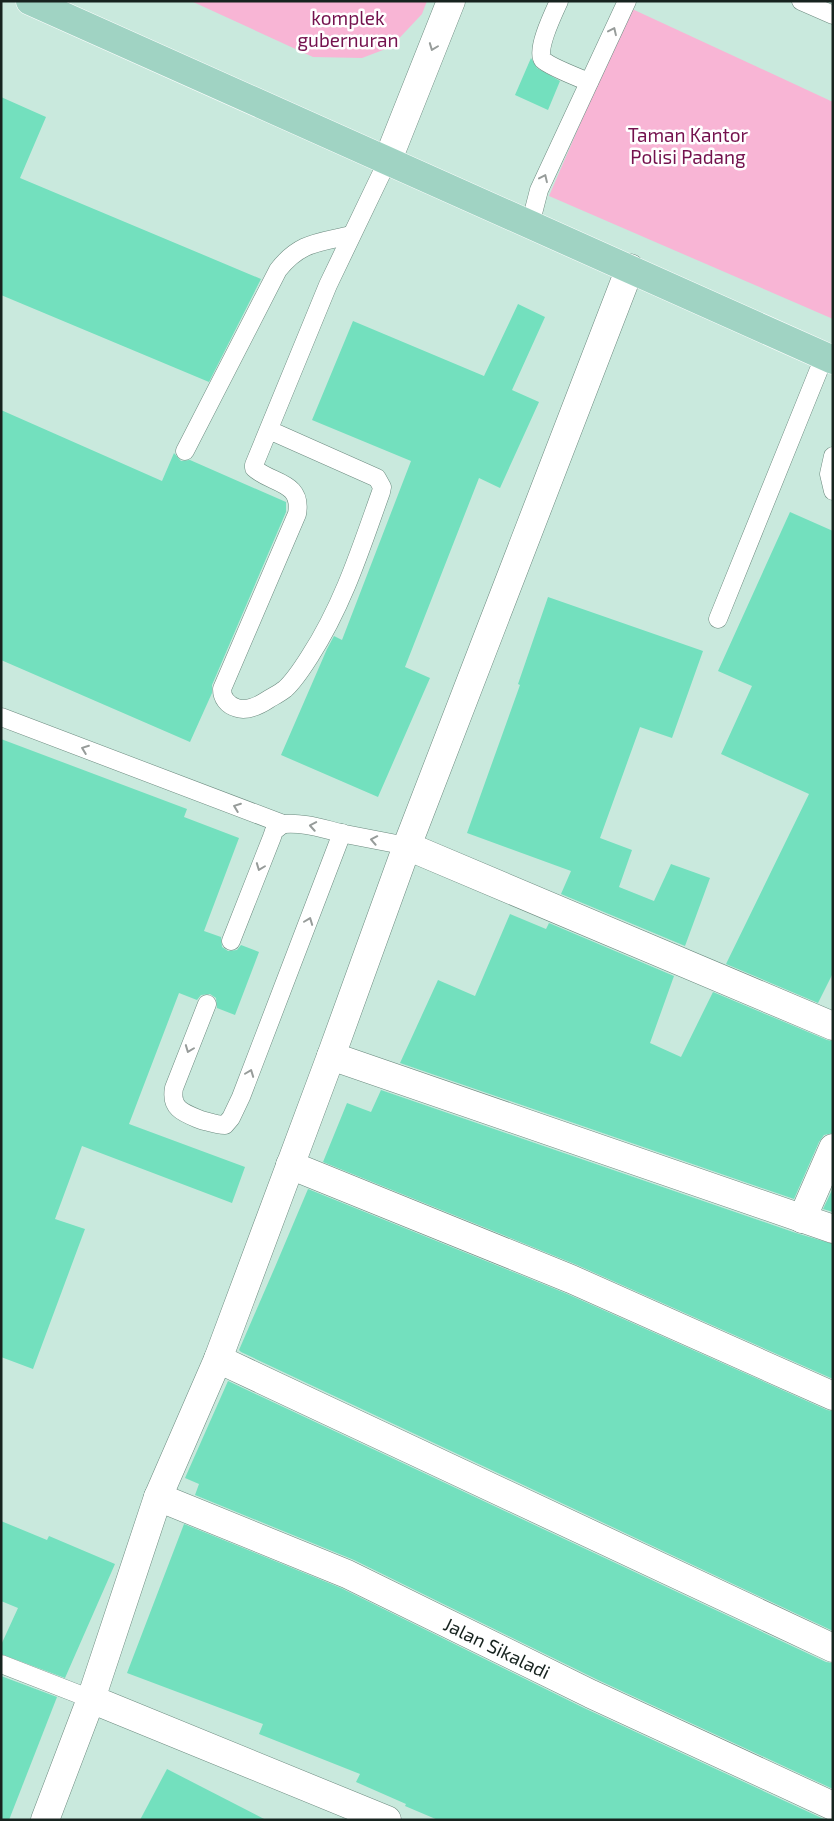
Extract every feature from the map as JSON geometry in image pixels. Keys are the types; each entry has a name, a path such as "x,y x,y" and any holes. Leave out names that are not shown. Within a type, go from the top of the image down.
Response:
{"main road":[{"path":"30,1 388,162 630,268 829,359"}],"street":[{"path":"388,162 451,1"},
{"path":"45,1820 91,1698 158,1497 218,1358 407,846 630,268"},
{"path":"407,846 833,1026"},
{"path":"331,1056 833,1229"},
{"path":"802,1219 833,1148"},
{"path":"290,1164 571,1279 833,1396"},
{"path":"218,1358 833,1648"},
{"name":"Jalan Sikaladi","path":"158,1497 347,1574 591,1694 833,1806"},
{"path":"91,1698 388,1820"}],"lane":[{"path":"559,1 541,47 541,56 546,62 589,82"},
{"path":"530,225 539,190 627,1"},
{"path":"801,1 833,15"},
{"path":"269,430 377,478 382,487 382,492 344,591 330,622 304,666 286,688 262,704 239,709 230,705 225,700 222,695 222,688 297,514 298,506 295,494 289,488 254,468 269,430 328,285 388,162"},
{"path":"185,451 278,270 296,251 305,246 351,235"},
{"path":"718,619 829,359"},
{"path":"833,456 829,474 833,491"},
{"path":"1,717 282,824 317,826 407,846"},
{"path":"231,941 274,831 282,824"},
{"path":"207,1004 174,1088 173,1095 180,1111 215,1124 225,1125 241,1096 342,833"},
{"path":"1,1664 91,1698"}],"green space":[{"name":"komplek gubernuran","path":"191,1 427,1 422,14 391,47 362,58 313,57"},
{"name":"Taman Kantor Polisi Padang","path":"630,8 833,102 833,319 549,196"}],"building":[{"path":"531,58 537,68 560,81 548,110 515,95"},
{"path":"1,97 46,117 20,178 261,279 209,382 1,295"},
{"path":"518,304 545,317 512,390 539,402 500,488 479,478 405,667 430,678 378,797 281,755 327,649 334,636 342,640 411,461 312,420 353,321 484,376"},
{"path":"1,410 162,481 174,453 181,461 190,460 286,502 286,512 212,685 212,693 190,742 1,660"},
{"path":"790,512 833,531 833,973 818,1003 726,964 809,794 721,754 752,686 718,671"},
{"path":"548,597 703,651 672,738 640,727 600,838 632,850 619,887 654,901 671,864 710,878 685,946 561,894 571,871 467,833 520,685 518,684"},
{"path":"1,739 187,809 184,817 239,838 204,931 221,937 222,947 228,951 237,950 241,945 259,952 235,1015 217,1008 216,998 210,994 201,995 197,1000 179,993 129,1124 245,1167 232,1203 82,1146 55,1219 85,1229 33,1369 1,1357"},
{"path":"510,914 546,929 549,923 674,976 650,1043 681,1057 713,992 833,1041 833,1133 824,1135 819,1142 794,1199 400,1063 438,980 475,996"},
{"path":"381,1090 796,1233 833,1244 833,1379 577,1265 323,1162 347,1103 371,1112"},
{"path":"833,1188 833,1212 823,1209"},
{"path":"308,1189 565,1293 827,1410 833,1411 833,1631 241,1352 239,1350"},
{"path":"228,1381 826,1662 833,1663 833,1789 598,1680 354,1560 195,1495 199,1484 185,1478"},
{"path":"1,1521 47,1540 49,1536 115,1564 65,1678 1,1654 1,1645 18,1608 1,1601"},
{"path":"184,1524 341,1588 584,1708 826,1820 438,1820 405,1806 406,1804 356,1782 360,1774 259,1734 263,1724 127,1673"},
{"path":"1,1676 57,1697 9,1820 1,1820"},
{"path":"167,1769 266,1820 140,1820"}]}
